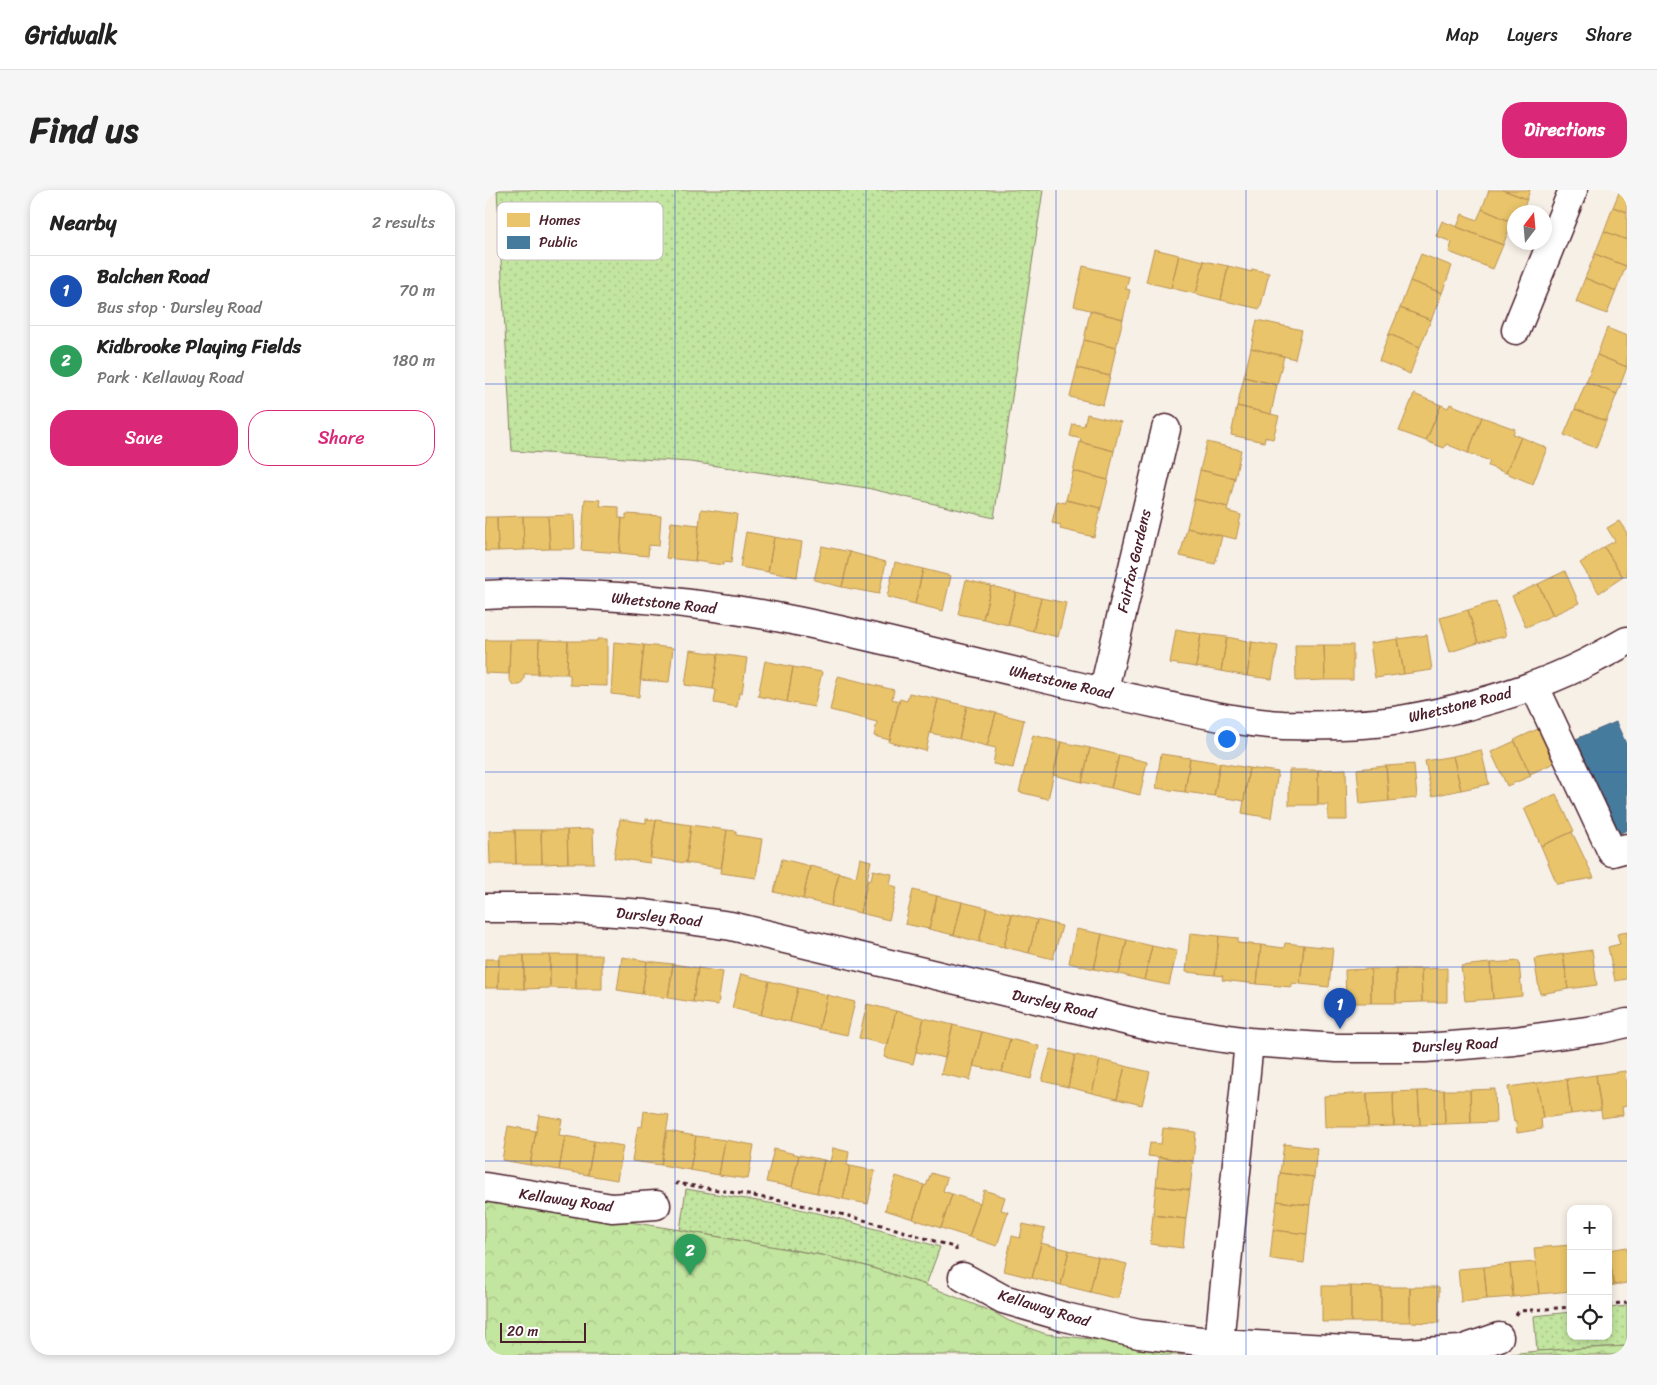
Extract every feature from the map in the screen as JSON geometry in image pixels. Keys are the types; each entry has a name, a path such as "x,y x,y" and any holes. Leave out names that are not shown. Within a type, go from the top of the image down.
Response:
{"street":[{"path":"1516,330 1573,190"},
{"name":"Fairfax Gardens","path":"1103,692 1166,429"},
{"name":"Whetstone Road","path":"485,595 524,594 608,597 688,604 766,615 1214,717 1281,724 1349,724 1403,720 1464,707 1534,685 1584,664 1627,641"},
{"path":"1534,685 1613,852 1627,848"},
{"name":"Dursley Road","path":"485,908 555,908 645,914 731,926 1157,1028 1249,1042 1337,1048 1425,1048 1514,1041 1601,1029 1627,1023"},
{"path":"1219,1343 1249,1042"},
{"name":"Kellaway Road","path":"485,1187 612,1208 656,1205"},
{"name":"Kellaway Road","path":"963,1277 1003,1299 1065,1317 1139,1334 1219,1343 1402,1353 1461,1350 1499,1337"}],"path":[{"path":"656,1205 677,1184 827,1210 877,1223 956,1248 963,1277"},
{"path":"1612,1304 1627,1303"},
{"path":"1499,1337 1519,1311 1567,1307"}],"green space":[{"path":"497,190 1043,190 994,518 867,488 690,462 512,451 501,260 663,260 663,202 498,202"},
{"path":"686,1189 781,1205 826,1215 940,1247 926,1285 866,1266 821,1255 680,1230"},
{"path":"485,1199 821,1255 866,1266 926,1285 995,1313 1009,1321 1046,1334 1232,1355 485,1355"},
{"path":"1627,1306 1627,1346 1537,1351 1534,1316 1567,1312 1567,1340 1612,1340 1612,1308"},
{"path":"1627,1346 1627,1355 1501,1355 1537,1351"}],"building: Homes":[{"path":"1489,190 1503,190 1527,199 1525,205 1507,205 1507,220 1482,209"},
{"path":"1503,190 1530,190 1527,199"},
{"path":"1620,190 1627,190 1627,212 1613,207"},
{"path":"1613,207 1627,212 1627,240 1604,231"},
{"path":"1482,209 1507,220 1507,235 1503,245 1457,227 1462,214 1477,220"},
{"path":"1442,221 1503,245 1493,269 1449,252 1452,242 1436,236"},
{"path":"1604,231 1627,240 1626,266 1595,254"},
{"path":"1154,249 1179,255 1171,288 1146,282"},
{"path":"1421,254 1452,266 1442,293 1410,281"},
{"path":"1595,254 1626,266 1616,291 1585,278"},
{"path":"1179,255 1204,261 1196,294 1171,288"},
{"path":"1204,261 1228,266 1221,300 1196,294"},
{"path":"1083,266 1129,277 1126,289 1130,290 1123,319 1074,306"},
{"path":"1228,266 1252,272 1252,269 1269,273 1260,309 1221,300"},
{"path":"1585,278 1616,291 1607,314 1576,302"},
{"path":"1410,281 1442,293 1431,320 1400,308"},
{"path":"1400,308 1431,320 1420,347 1389,334"},
{"path":"1090,311 1123,319 1116,348 1084,340"},
{"path":"1257,320 1302,330 1295,359 1251,348"},
{"path":"1607,328 1627,336 1627,367 1597,355"},
{"path":"1389,334 1420,347 1410,374 1379,361"},
{"path":"1084,340 1116,348 1110,376 1077,368"},
{"path":"1251,348 1284,356 1277,385 1244,377"},
{"path":"1597,355 1627,367 1617,394 1586,382"},
{"path":"1077,368 1110,376 1103,405 1070,397"},
{"path":"1244,377 1277,385 1271,414 1237,406"},
{"path":"1586,382 1617,394 1606,421 1575,409"},
{"path":"1414,394 1441,405 1426,441 1399,431"},
{"path":"1450,404 1482,417 1468,453 1446,444 1444,448 1426,441 1441,405 1448,408"},
{"path":"1237,406 1279,416 1273,439 1265,437 1264,442 1231,435"},
{"path":"1575,409 1606,421 1596,448 1564,435"},
{"path":"1087,414 1121,422 1114,451 1080,442 1081,439 1070,436 1073,424 1084,426"},
{"path":"1482,417 1515,429 1513,434 1521,437 1506,473 1488,466 1490,461 1468,453"},
{"path":"1521,437 1547,448 1533,484 1506,473"},
{"path":"1080,442 1114,451 1108,480 1073,471"},
{"path":"1207,442 1241,450 1235,478 1200,470"},
{"path":"1200,470 1235,478 1228,507 1194,499"},
{"path":"1073,471 1108,480 1101,508 1066,500"},
{"path":"585,499 601,500 600,506 619,507 619,518 622,518 620,553 581,550"},
{"path":"1194,499 1228,507 1227,511 1241,515 1236,539 1187,528"},
{"path":"1066,500 1101,508 1094,537 1060,529 1061,525 1052,523 1057,501 1066,503"},
{"path":"701,509 737,514 731,563 723,562 723,565 695,561"},
{"path":"626,514 661,516 659,546 649,545 648,556 620,553 622,518 626,519"},
{"path":"574,515 575,549 550,549 548,516"},
{"path":"523,516 524,550 498,551 497,517"},
{"path":"523,516 548,516 550,549 524,550"},
{"path":"485,517 497,517 498,551 485,551"},
{"path":"1619,521 1627,533 1627,575 1623,577 1604,547 1615,541 1607,528"},
{"path":"671,522 699,525 695,561 666,558"},
{"path":"1187,528 1222,536 1215,564 1180,556"},
{"path":"746,532 774,537 768,572 740,567"},
{"path":"774,537 802,542 797,577 768,572"},
{"path":"822,546 850,552 842,587 814,580"},
{"path":"1604,547 1623,577 1599,593 1580,563"},
{"path":"850,552 886,562 879,594 842,587"},
{"path":"895,562 923,569 915,604 887,597"},
{"path":"923,569 951,576 943,611 915,604"},
{"path":"1565,571 1579,603 1553,615 1538,584"},
{"path":"966,580 991,586 983,619 958,614"},
{"path":"1538,584 1553,615 1526,627 1512,596"},
{"path":"991,586 1016,592 1008,625 983,619"},
{"path":"1016,592 1041,598 1033,631 1008,625"},
{"path":"1041,598 1066,603 1058,637 1033,631"},
{"path":"1496,601 1506,636 1478,643 1468,610"},
{"path":"1468,610 1478,643 1450,652 1440,618"},
{"path":"1176,629 1201,634 1196,667 1170,663"},
{"path":"1201,634 1227,637 1221,671 1196,667"},
{"path":"1427,635 1432,670 1404,674 1398,639"},
{"path":"1227,637 1252,642 1247,676 1221,671"},
{"path":"597,639 607,639 607,686 570,685 570,675 567,674 568,641 597,641"},
{"path":"1398,639 1404,674 1375,678 1370,643"},
{"path":"485,640 510,640 509,674 485,673"},
{"path":"510,640 539,640 538,674 524,674 524,679 520,685 513,685 509,679"},
{"path":"539,640 568,641 567,674 538,674"},
{"path":"614,642 644,645 639,697 611,694"},
{"path":"1252,642 1278,646 1272,679 1247,676"},
{"path":"644,645 673,648 669,682 640,680"},
{"path":"1295,645 1324,645 1325,680 1296,681"},
{"path":"1324,645 1353,645 1353,680 1325,680"},
{"path":"690,650 718,654 713,689 685,685"},
{"path":"718,654 747,658 742,693 739,693 737,707 714,703 716,690 713,689"},
{"path":"765,661 793,667 787,702 758,696"},
{"path":"793,667 822,672 814,707 787,702"},
{"path":"838,676 894,690 892,699 899,701 890,740 874,736 877,722 830,710"},
{"path":"909,693 938,699 926,751 889,742 900,699 907,701"},
{"path":"938,699 967,706 959,739 930,733"},
{"path":"967,706 996,713 987,746 959,739"},
{"path":"996,713 1024,720 1013,768 993,764 996,748 987,746"},
{"path":"1540,728 1556,762 1530,774 1514,740"},
{"path":"1033,735 1061,742 1048,799 1019,792"},
{"path":"1515,741 1531,776 1507,786 1491,752"},
{"path":"1061,742 1090,748 1082,782 1053,775"},
{"path":"1090,748 1119,755 1111,788 1082,782"},
{"path":"1481,750 1489,784 1461,790 1453,756"},
{"path":"1161,754 1190,758 1185,792 1156,788"},
{"path":"1119,755 1147,762 1140,795 1111,788"},
{"path":"1453,756 1461,790 1432,796 1425,761"},
{"path":"1190,758 1220,763 1214,796 1185,792"},
{"path":"1220,763 1249,768 1244,801 1214,796"},
{"path":"1414,764 1417,798 1389,801 1386,766"},
{"path":"1386,766 1389,801 1360,804 1357,769"},
{"path":"1249,768 1278,772 1271,818 1242,813"},
{"path":"1346,769 1347,820 1328,820 1328,805 1318,805 1318,770"},
{"path":"1289,770 1318,770 1318,805 1289,805"},
{"path":"1556,794 1574,831 1541,846 1524,808"},
{"path":"620,819 646,823 646,819 656,820 650,863 614,858"},
{"path":"656,820 691,825 686,863 650,858"},
{"path":"691,825 727,830 721,868 686,863"},
{"path":"593,829 594,863 568,863 567,830"},
{"path":"515,830 516,864 490,864 489,831"},
{"path":"515,830 541,830 542,864 516,864"},
{"path":"541,830 567,830 568,863 542,864"},
{"path":"727,830 736,831 736,835 762,839 756,878 721,873"},
{"path":"1572,832 1594,878 1557,884 1541,846"},
{"path":"860,858 871,861 860,913 831,906 839,873 856,877"},
{"path":"782,859 810,866 803,899 774,892"},
{"path":"810,866 839,873 831,906 803,899"},
{"path":"873,870 892,874 890,885 897,887 889,920 860,913 868,880 871,880"},
{"path":"913,890 937,896 929,929 905,924"},
{"path":"937,896 962,902 954,935 929,929"},
{"path":"962,902 987,908 979,942 954,935"},
{"path":"987,908 1012,914 1004,947 979,942"},
{"path":"1012,914 1037,920 1029,953 1004,947"},
{"path":"1037,920 1062,926 1053,959 1029,953"},
{"path":"1076,929 1102,934 1094,969 1069,963"},
{"path":"1627,932 1627,979 1615,981 1608,947 1620,944 1617,934"},
{"path":"1190,933 1219,936 1215,975 1186,972"},
{"path":"1102,934 1127,940 1119,974 1094,969"},
{"path":"1219,936 1238,938 1238,943 1261,945 1257,984 1222,980 1223,976 1215,975"},
{"path":"1127,940 1152,946 1144,980 1119,974"},
{"path":"1285,943 1304,945 1300,984 1292,983 1292,987 1257,984 1261,945 1284,948"},
{"path":"1304,945 1333,948 1329,987 1300,984"},
{"path":"1152,946 1177,951 1169,985 1144,980"},
{"path":"1592,950 1597,985 1568,989 1563,954"},
{"path":"1563,954 1568,989 1540,994 1534,959"},
{"path":"499,955 524,955 524,989 498,988"},
{"path":"524,955 550,955 550,988 524,989"},
{"path":"550,955 576,955 576,989 550,988"},
{"path":"576,955 602,955 602,989 576,989"},
{"path":"622,957 647,961 642,994 617,990"},
{"path":"485,959 499,959 498,988 485,988"},
{"path":"647,961 673,964 668,998 642,994"},
{"path":"1519,961 1522,996 1493,999 1490,963"},
{"path":"1490,963 1493,999 1465,1001 1461,966"},
{"path":"673,964 698,968 693,1002 668,998"},
{"path":"698,968 723,972 718,1005 693,1002"},
{"path":"1447,968 1447,1002 1422,1002 1421,969"},
{"path":"1371,969 1371,1003 1346,1003 1345,970"},
{"path":"1371,969 1396,969 1396,1003 1371,1003"},
{"path":"1396,969 1421,969 1422,1002 1396,1003"},
{"path":"741,974 769,981 761,1015 732,1008"},
{"path":"769,981 798,988 790,1022 761,1015"},
{"path":"798,988 827,995 819,1029 790,1022"},
{"path":"827,995 855,1002 847,1035 819,1029"},
{"path":"867,1004 896,1011 888,1045 859,1038"},
{"path":"896,1011 924,1018 913,1064 884,1057"},
{"path":"924,1018 953,1025 945,1058 916,1052"},
{"path":"953,1025 982,1032 970,1080 941,1074"},
{"path":"982,1032 1010,1039 1002,1072 973,1066"},
{"path":"1010,1039 1039,1046 1031,1079 1002,1072"},
{"path":"1051,1049 1075,1055 1068,1087 1042,1081"},
{"path":"1075,1055 1100,1060 1092,1093 1068,1087"},
{"path":"1100,1060 1125,1066 1117,1099 1092,1093"},
{"path":"1125,1066 1150,1072 1142,1105 1117,1099"},
{"path":"1625,1071 1627,1106 1622,1107 1623,1115 1602,1118 1596,1075"},
{"path":"1596,1075 1601,1110 1571,1114 1567,1079"},
{"path":"1567,1079 1571,1114 1543,1118 1537,1083"},
{"path":"1537,1083 1543,1118 1541,1119 1542,1129 1517,1133 1508,1087"},
{"path":"1495,1089 1496,1122 1471,1123 1470,1090"},
{"path":"1444,1090 1445,1124 1420,1125 1418,1091"},
{"path":"1444,1090 1470,1090 1471,1123 1445,1124"},
{"path":"1418,1091 1420,1125 1394,1126 1393,1092"},
{"path":"1393,1092 1394,1126 1368,1127 1367,1093"},
{"path":"1367,1093 1368,1127 1325,1127 1324,1096"},
{"path":"644,1111 669,1115 661,1165 632,1161 638,1126 642,1127"},
{"path":"539,1115 562,1119 559,1135 565,1136 559,1170 530,1165"},
{"path":"508,1126 536,1131 530,1165 502,1160"},
{"path":"1163,1128 1196,1132 1193,1161 1148,1156 1150,1143 1161,1144"},
{"path":"667,1131 696,1136 690,1170 661,1165"},
{"path":"565,1136 594,1141 588,1175 559,1170"},
{"path":"696,1136 725,1140 719,1175 690,1170"},
{"path":"725,1140 754,1145 748,1179 719,1175"},
{"path":"594,1141 623,1146 617,1180 588,1175"},
{"path":"1284,1144 1317,1148 1314,1177 1280,1173"},
{"path":"833,1148 849,1152 847,1165 850,1166 843,1199 817,1193 824,1160 830,1162"},
{"path":"774,1149 799,1155 792,1187 766,1182"},
{"path":"799,1155 824,1160 817,1193 792,1187"},
{"path":"1159,1157 1193,1161 1190,1190 1156,1186"},
{"path":"850,1166 875,1171 868,1204 843,1199"},
{"path":"931,1173 947,1178 943,1191 952,1194 941,1228 913,1219 924,1185 926,1186"},
{"path":"1280,1173 1314,1177 1310,1205 1277,1201"},
{"path":"896,1176 924,1185 913,1219 885,1210"},
{"path":"1156,1186 1190,1190 1186,1219 1153,1215"},
{"path":"984,1190 1005,1197 1001,1210 1008,1212 997,1246 969,1237"},
{"path":"952,1194 980,1203 969,1237 941,1228"},
{"path":"1277,1201 1310,1205 1307,1234 1273,1230"},
{"path":"1153,1215 1186,1219 1183,1248 1150,1244"},
{"path":"1023,1224 1045,1229 1032,1278 1004,1271 1012,1236 1020,1238"},
{"path":"1273,1230 1307,1234 1304,1263 1270,1259"},
{"path":"1041,1243 1069,1250 1061,1285 1032,1278"},
{"path":"1567,1245 1567,1291 1539,1294 1534,1248"},
{"path":"1627,1247 1627,1283 1614,1285 1612,1250"},
{"path":"1069,1250 1098,1257 1090,1292 1061,1285"},
{"path":"1098,1257 1127,1264 1118,1299 1090,1292"},
{"path":"1536,1262 1539,1294 1513,1297 1510,1264"},
{"path":"1510,1264 1513,1297 1487,1299 1484,1267"},
{"path":"1484,1267 1487,1299 1461,1302 1458,1269"},
{"path":"1322,1286 1351,1286 1351,1322 1322,1322"},
{"path":"1351,1286 1381,1287 1381,1322 1351,1322"},
{"path":"1381,1287 1410,1287 1410,1322 1381,1322"},
{"path":"1410,1287 1439,1287 1439,1323 1410,1322"}],"building: Public":[{"path":"1616,722 1627,746 1627,830 1618,834 1576,739"}],"place":[{"name":"Balchen Road","path":"1340,1029"},
{"name":"Kidbrooke Playing Fields","path":"690,1275"}]}
